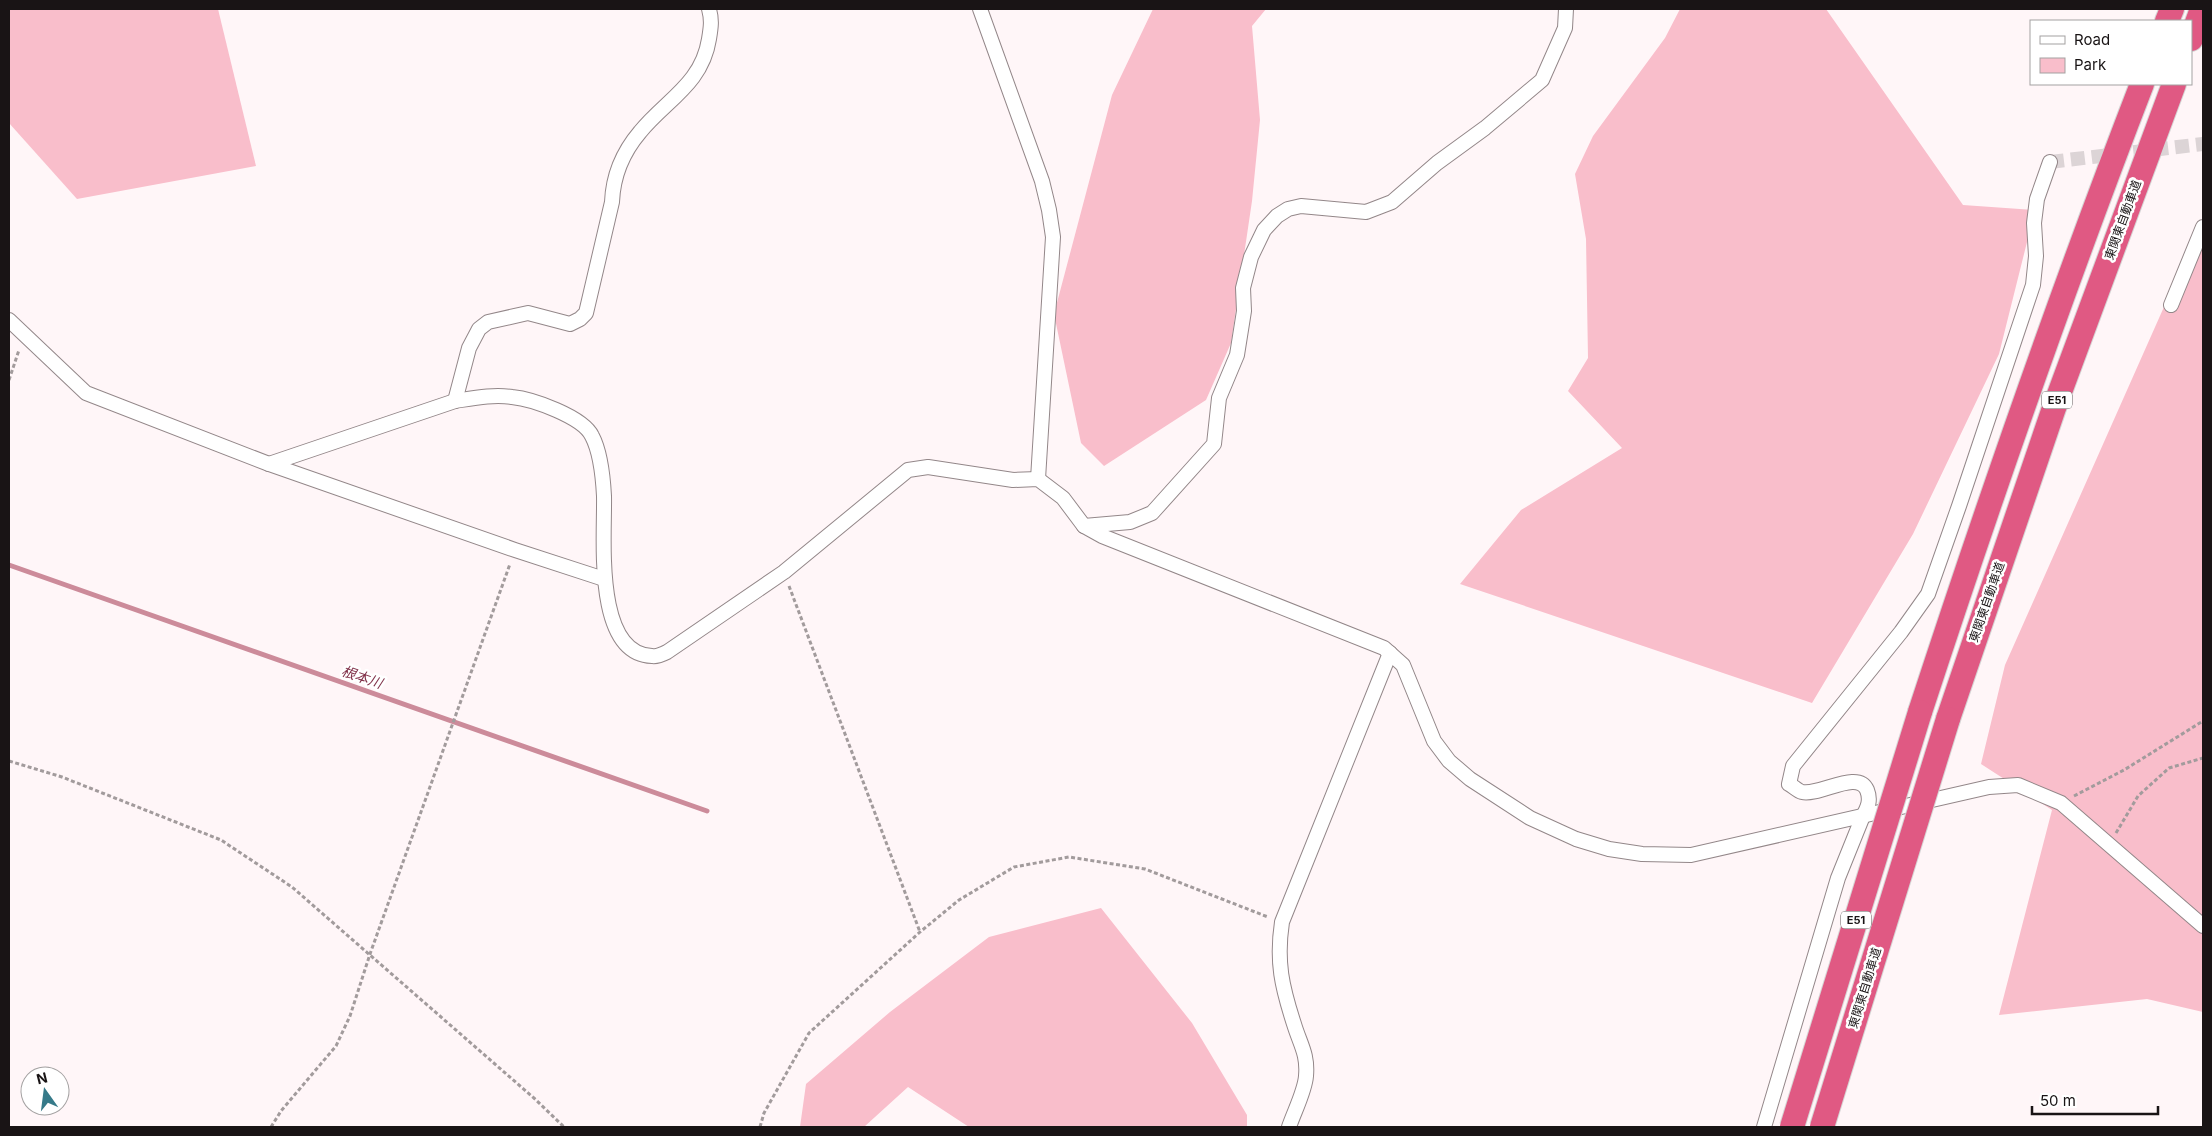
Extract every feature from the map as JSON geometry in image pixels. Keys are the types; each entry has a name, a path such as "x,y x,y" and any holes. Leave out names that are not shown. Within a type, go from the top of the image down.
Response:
{"highway":[{"path":"2192,36 2202,9"},
{"name":"E51","path":"1792,1127 1920,712 1962,583 2080,248 2142,85"},
{"name":"東関東自動車道","path":"1822,1127 1948,719 2054,408 2174,85"}],"street":[{"path":"456,401 469,348 479,328 488,322 528,313 570,324 580,319 586,313 612,202 612,189 620,166 630,144 641,130 677,97 692,80 707,53 712,20 709,9"},
{"path":"980,9 1042,181 1050,210 1053,237 1052,265 1038,480"},
{"path":"1084,526 1130,522 1152,513 1214,444 1218,398 1237,355 1244,311 1243,288 1251,257 1264,230 1277,216 1301,206 1366,212 1392,202 1542,80 1565,28 1566,9"},
{"path":"1764,1127 1838,878 1868,807 1869,795 1865,786 1860,782 1852,781 1817,791 1801,792 1789,784 1792,766 1901,632 1928,594 2033,284 2036,256 2034,222 2037,198 2050,162"},
{"path":"2171,305 2203,227"},
{"path":"9,320 86,393 269,464 515,550 604,578"},
{"path":"269,464 456,401 483,397 513,397 554,409 576,418 592,435 600,464 604,495 604,578 615,627 625,644 637,652 653,657 667,652 784,572 908,470 928,468 1014,480 1038,480 1062,498 1084,526 1102,536 1384,648 1403,665 1434,741 1449,761 1470,779 1530,818 1576,839 1609,849 1642,854 1691,855 1989,787 2018,785 2061,804 2203,926"},
{"path":"1289,1127 1306,1077 1305,1048 1295,1027 1280,976 1278,945 1282,922 1390,653"}],"path":[{"path":"9,380 24,335"},
{"path":"271,1127 281,1111 336,1046 350,1016 370,954 515,550"},
{"path":"784,572 920,932"},
{"path":"2061,804 2124,770 2203,721"},
{"path":"2114,836 2138,796 2169,768 2203,758"},
{"path":"9,761 62,778 221,840 292,887 535,1099 564,1127"},
{"path":"760,1127 764,1113 809,1033 920,932 959,900 1014,867 1069,857 1145,869 1282,922"}],"green space":[{"path":"9,9 218,9 256,166 77,199 9,123"},
{"path":"1153,9 1266,9 1252,26 1260,120 1252,201 1231,343 1206,400 1104,466 1081,443 1054,314 1112,95"},
{"path":"1680,9 1826,9 1963,205 2035,210 1999,354 1913,534 1812,703 1460,584 1521,510 1622,448 1568,391 1588,358 1586,239 1575,174 1593,136 1665,38"},
{"path":"2203,219 2203,1012 2147,999 1999,1015 2052,810 1981,764 2005,665"},
{"path":"1101,908 1192,1023 1247,1115 1247,1127 969,1127 908,1087 864,1127 800,1127 806,1084 890,1012 989,937"}],"waterway":[{"name":"根本川","path":"9,565 707,811"}],"tunnel":[{"path":"2050,162 2203,144"}]}
